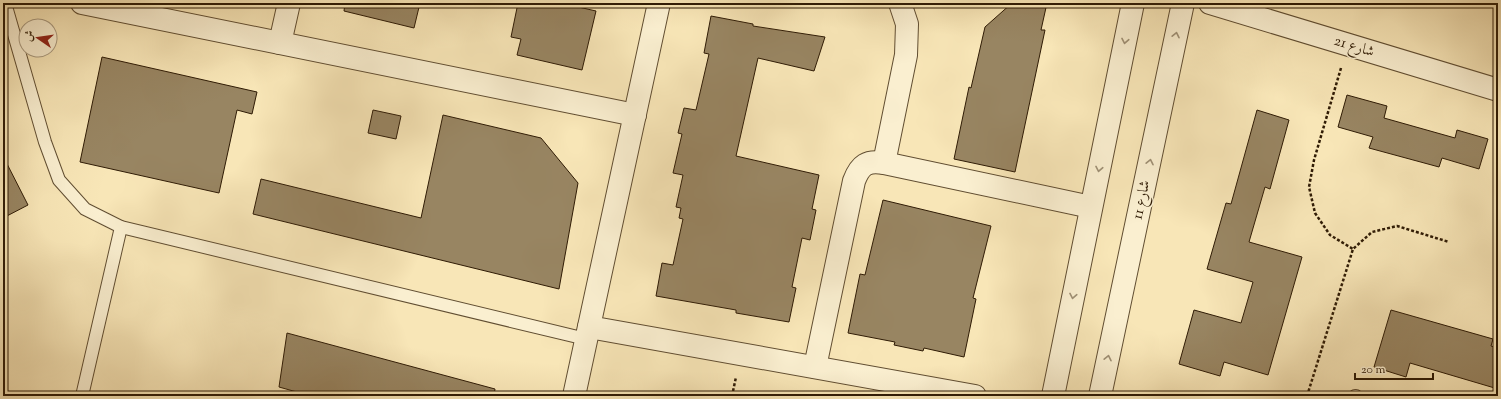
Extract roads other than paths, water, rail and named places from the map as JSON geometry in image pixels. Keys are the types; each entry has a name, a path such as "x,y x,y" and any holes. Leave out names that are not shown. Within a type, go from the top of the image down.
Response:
{"street":[{"path":"82,3 635,115"},
{"path":"280,43 289,3"},
{"path":"574,396 659,3"},
{"path":"884,163 906,55 907,24 900,3"},
{"path":"1053,396 1132,3"},
{"name":"شارع 11","path":"1100,396 1183,3"},
{"name":"شارع 21","path":"1210,3 1498,90"},
{"path":"815,367 854,181 858,171 865,164 874,161 1091,207"},
{"path":"588,333 815,367 975,396"}],"lane":[{"path":"5,3 45,142 59,180 85,209 121,227 588,333"},
{"path":"82,396 121,227"}]}
